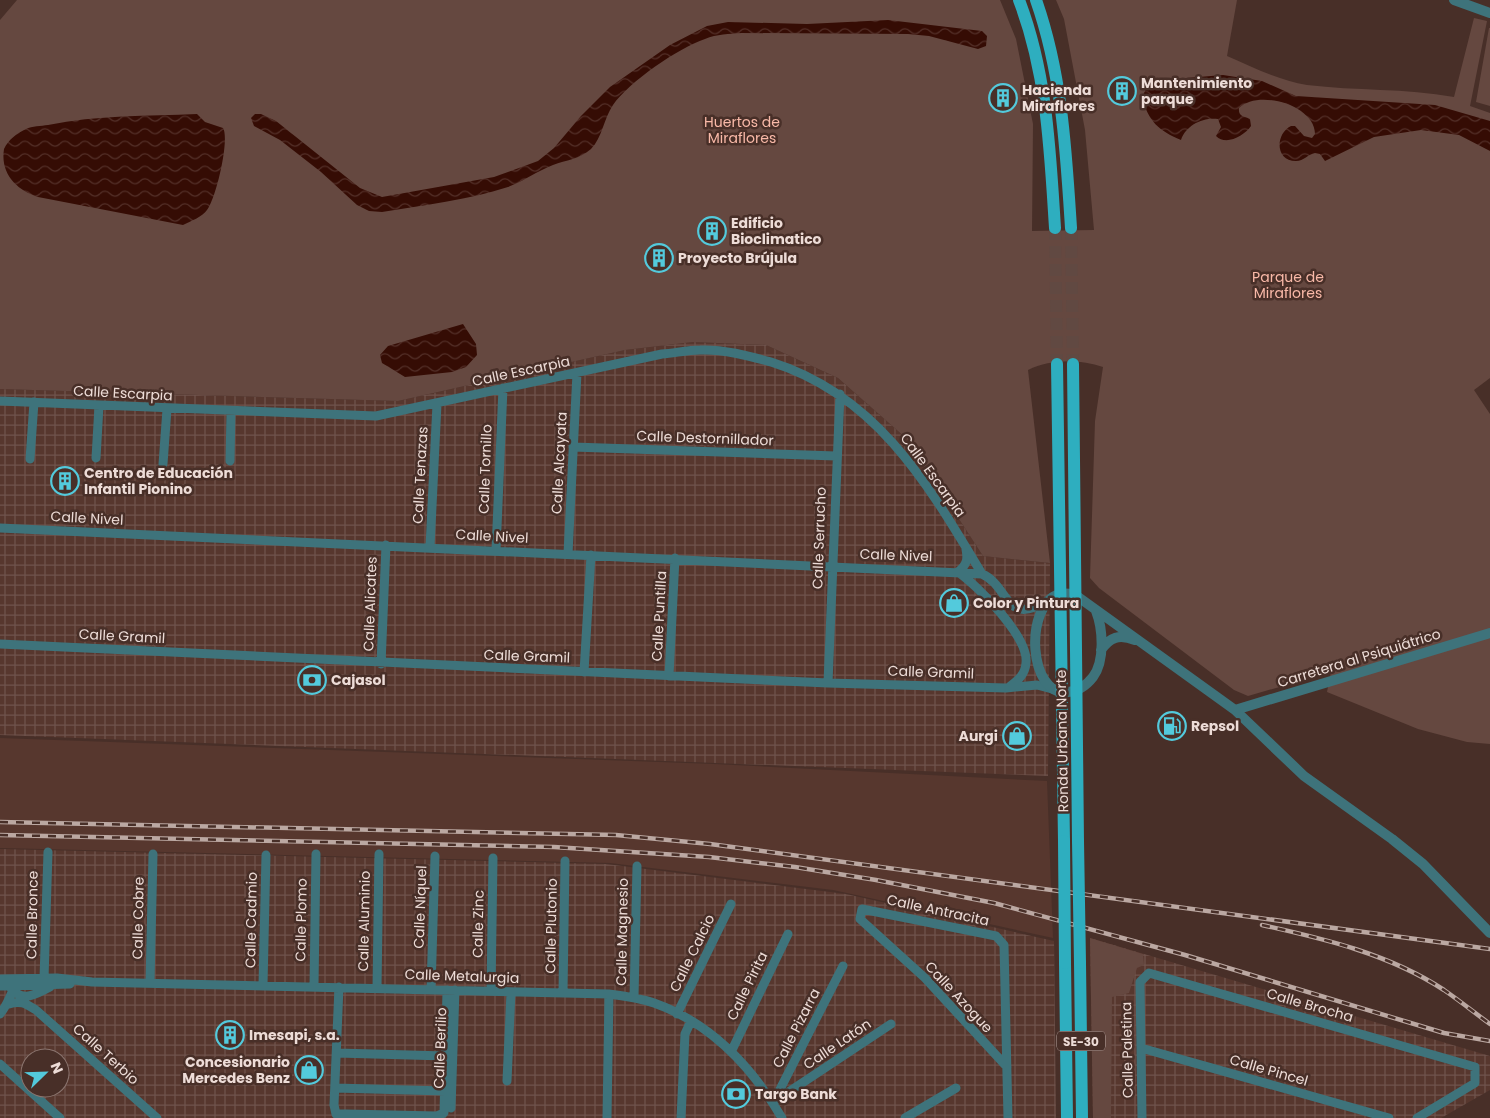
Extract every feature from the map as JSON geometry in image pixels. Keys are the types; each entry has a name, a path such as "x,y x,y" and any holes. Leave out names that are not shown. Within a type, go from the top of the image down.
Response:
{"main road":[{"path":"1019,0 1028,23 1042,80 1055,228"},
{"path":"1036,0 1059,86 1066,141 1071,228"},
{"name":"Ronda Urbana Norte","path":"1057,364 1059,594 1057,691 1064,841 1067,1118"},
{"name":"Ronda Urbana Norte","path":"1074,364 1074,594 1082,1118"}],"street":[{"path":"1454,0 1471,2 1490,13"},
{"name":"Calle Escarpia","path":"0,401 231,412 376,416 653,356 702,350 746,355 791,368 840,394 869,417 897,446 966,547 982,574 988,576 1007,600 1020,609 1027,611 1047,602"},
{"name":"Calle Alcayata","path":"568,554 577,373"},
{"name":"Calle Tornillo","path":"496,550 502,388"},
{"name":"Calle Serrucho","path":"828,683 831,566 840,394"},
{"path":"30,459 34,402"},
{"name":"Calle Tenazas","path":"430,548 437,404"},
{"path":"96,458 99,406"},
{"path":"163,464 167,409"},
{"path":"230,461 231,412"},
{"name":"Calle Destornillador","path":"573,446 836,456"},
{"name":"Calle Nivel","path":"0,528 591,554 982,574"},
{"name":"Calle Alicates","path":"381,664 386,545"},
{"path":"966,547 968,558 965,566 958,572 975,584 989,599 1023,646 1026,664 1022,675 1006,688"},
{"path":"584,672 591,554"},
{"name":"Calle Puntilla","path":"669,676 675,558"},
{"path":"1096,611 1101,630 1096,673 1076,692 1057,691 1044,681 1039,671 1036,644 1039,613 1047,602 1059,594 1074,594 1086,600 1096,611 1145,643 1235,710 1304,776 1386,834 1423,864 1490,934"},
{"name":"Carretera al Psiquiátrico","path":"1235,710 1490,633"},
{"path":"1100,651 1107,642 1118,636 1145,643"},
{"name":"Calle Gramil","path":"0,644 381,664 828,683 1006,688 1037,685 1057,691"},
{"name":"Calle Bronce","path":"44,979 48,852"},
{"name":"Calle Cobre","path":"150,983 153,854"},
{"name":"Calle Plomo","path":"314,986 316,854"},
{"name":"Calle Aluminio","path":"377,988 379,854"},
{"name":"Calle Cadmio","path":"264,985 266,855"},
{"name":"Calle Níquel","path":"431,989 435,856"},
{"name":"Calle Zinc","path":"491,991 493,858"},
{"name":"Calle Plutonio","path":"563,993 565,860"},
{"name":"Calle Magnesio","path":"634,998 637,866"},
{"name":"Calle Calcio","path":"677,1014 731,904"},
{"name":"Calle Azogue","path":"862,909 860,919 925,978 1007,1067"},
{"name":"Calle Antracita","path":"862,909 996,936 1004,945 1007,1067"},
{"name":"Calle Pirita","path":"732,1050 788,934"},
{"name":"Calle Pizarra","path":"773,1103 843,966"},
{"name":"Calle Brocha","path":"1140,982 1149,973 1475,1067 1476,1083 1417,1118"},
{"name":"Calle Metalurgia","path":"0,979 609,994 634,998 655,1003 691,1021 732,1050 752,1071 782,1118"},
{"path":"7,987 17,982 39,983 44,979"},
{"name":"Calle Metalurgia","path":"7,987 92,982"},
{"name":"Calle Paletina","path":"1140,982 1142,1118"},
{"path":"7,987 23,996 35,996 56,985"},
{"path":"7,987 9,1004"},
{"path":"340,987 335,1112 346,1114 442,1115 444,1113 451,990"},
{"name":"Calle Berilio","path":"451,990 452,1108"},
{"path":"507,1081 511,992"},
{"path":"607,1118 609,994"},
{"path":"35,996 33,1001 36,1010"},
{"path":"0,1014 9,1004 18,1001 24,1002 36,1010"},
{"name":"Calle Terbio","path":"36,1010 157,1118"},
{"path":"681,1118 685,1034 691,1021"},
{"name":"Calle Latón","path":"773,1103 891,1024"},
{"name":"Calle Pincel","path":"1141,1048 1390,1118"},
{"path":"337,1053 446,1056"},
{"path":"0,1064 60,1118"},
{"path":"1007,1067 1008,1118"},
{"path":"335,1088 445,1091"},
{"path":"905,1118 956,1088"}],"shaded area":[{"path":"693,342 766,345 838,378 907,439 983,556 1050,563 1048,776 0,735 0,389 398,401 625,350"},
{"path":"0,738 714,764 1047,781 1053,938 833,890 610,863 0,848"},
{"path":"0,849 606,864 846,894 1054,941 1056,1118 0,1118"},
{"path":"1090,938 1490,1056 1490,1090 1441,1118 1093,1118"}],"green space":[{"name":"Parque de Miraflores","path":"17,0 1000,0 1016,39 1033,124 1032,231 1094,230 1085,130 1064,19 1056,0 1237,0 1227,56 1246,65 1276,77 1307,85 1417,92 1454,97 1474,18 1487,21 1470,106 1490,113 1490,378 1474,390 1490,414 1490,744 1467,742 1418,729 1327,692 1331,672 1248,696 1234,690 1099,588 1090,578 1095,421 1103,367 1094,364 1065,361 1037,366 1028,370 1050,563 983,556 907,439 838,378 766,345 693,342 625,350 398,401 0,389 0,20"},
{"path":"1490,28 1490,106 1476,102"},
{"path":"1090,938 1143,954 1144,965 1137,968 1129,993 1112,997 1111,1118 1093,1118"}],"water":[{"path":"888,20 982,31 987,36 986,46 978,49 929,36 908,34 742,33 714,36 681,50 630,86 613,105 595,144 582,155 553,165 514,185 493,192 446,202 382,212 369,211 357,205 321,172 280,140 254,126 251,118 255,114 261,114 276,121 360,188 382,197 494,177 538,161 554,148 581,116 610,87 670,45 707,26 728,22 807,24"},
{"path":"1223,75 1262,81 1296,96 1435,105 1490,121 1490,151 1459,135 1421,130 1374,137 1325,161 1320,154 1315,153 1296,161 1284,157 1281,152 1280,141 1282,135 1291,126 1295,126 1304,136 1312,138 1315,134 1313,124 1306,115 1284,103 1259,100 1248,102 1239,108 1240,115 1250,119 1251,126 1244,133 1230,140 1220,139 1216,136 1221,127 1218,119 1207,119 1191,126 1181,140 1161,129 1151,119 1144,105 1142,97 1148,85 1163,80"},
{"path":"197,114 205,122 223,128 225,144 221,169 211,204 199,217 183,225 38,197 23,190 7,173 3,158 4,149 16,135 31,127 104,118"},
{"path":"463,324 476,344 477,355 466,367 452,372 405,377 382,363 380,355 388,346"}],"tunnel":[{"path":"1055,228 1057,364"},
{"path":"1071,228 1073,364"}],"railway":[{"path":"0,822 616,835 710,844 1490,949"},
{"path":"0,835 554,847 709,857 795,867 876,880 994,903 1185,955 1444,1033 1490,1041"},
{"path":"1262,925 1333,942 1379,957 1423,977 1490,1024"}],"place":[{"name":"Mantenimiento parque","path":"1122,91"},
{"name":"Hacienda Miraflores","path":"1003,98"},
{"name":"Edificio Bioclimatico","path":"712,231"},
{"name":"Proyecto Brújula","path":"659,258"},
{"name":"Centro de Educación Infantil Pionino","path":"65,481"},
{"name":"Color y Pintura","path":"954,603"},
{"name":"Cajasol","path":"312,680"},
{"name":"Repsol","path":"1172,726"},
{"name":"Aurgi","path":"1017,736"},
{"name":"Imesapi, s.a.","path":"230,1035"},
{"name":"Concesionario Mercedes Benz","path":"309,1070"},
{"name":"Targo Bank","path":"736,1094"}],"park label":[{"name":"Huertos de Miraflores","path":"742,130"}]}
